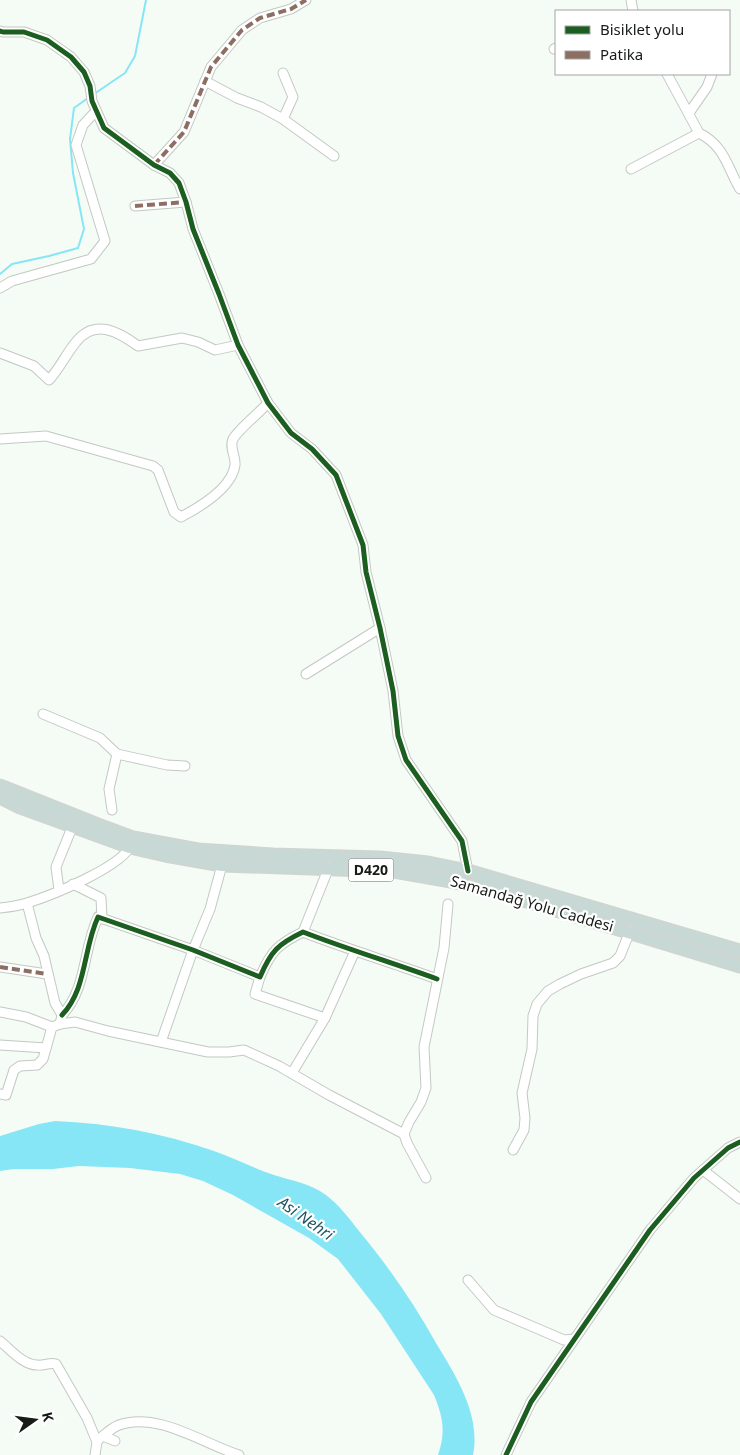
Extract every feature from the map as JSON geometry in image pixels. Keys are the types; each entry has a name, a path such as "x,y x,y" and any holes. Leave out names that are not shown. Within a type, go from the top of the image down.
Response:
{"highway":[{"name":"Samandağ Yolu Caddesi","path":"0,786 165,855 222,864 394,871 450,880 630,931 740,966"},
{"name":"Samandağ Yolu Caddesi","path":"0,797 73,825 132,842 198,850 273,855 380,858 428,863 468,871 740,950"}],"street":[{"path":"154,165 184,132 211,67 242,30 260,18 291,9 306,0"},
{"path":"0,31 24,32 47,40 71,57 84,72 90,86 92,100 104,128 154,165 170,173 178,183 186,202 193,229 238,345 268,403 292,433 312,449 336,475 363,545 366,572 393,691 398,736 406,760 462,841 468,871"},
{"path":"283,73 293,97 283,119"},
{"path":"668,75 699,133 707,137 724,155 740,189"},
{"path":"689,113 707,87 712,75"},
{"path":"205,80 237,98 261,107 283,119 334,156"},
{"path":"0,288 12,282 91,259 105,241 76,145 83,124 96,110"},
{"path":"631,169 699,133"},
{"path":"135,206 186,202"},
{"path":"0,353 34,366 49,380 58,371 77,340 101,328 121,334 138,346 182,338 198,342 215,350 238,345"},
{"path":"0,439 46,436 153,466 158,470 174,512 181,517 224,488 234,469 235,462 231,446 233,438 268,403"},
{"path":"306,674 380,628"},
{"path":"43,714 100,738 117,754 168,765 185,766"},
{"path":"112,810 109,789 117,754"},
{"path":"59,890 56,867 73,825"},
{"path":"0,908 27,903 86,879 122,857 132,842"},
{"path":"161,1042 193,950 210,909 222,864"},
{"path":"325,1018 255,994 268,959 278,947 303,932 329,867"},
{"path":"73,884 101,898 102,919"},
{"path":"27,903 36,938 44,956 58,1022"},
{"path":"426,1178 404,1134 421,1102 426,1088 424,1047 444,948 448,904"},
{"path":"0,1094 6,1095 14,1070 20,1066 37,1065 43,1058 58,1022 69,1008 76,994 89,949 90,933 98,918 193,950 260,977"},
{"path":"513,1150 524,1130 525,1118 522,1092 532,1050 533,1016 538,1004 548,991 560,984 581,974 613,963 620,956 630,931"},
{"path":"303,932 437,979"},
{"path":"292,1073 325,1018 355,951"},
{"path":"0,968 47,974"},
{"path":"0,1012 58,1022 74,1022 108,1032 208,1052 244,1050 292,1073 329,1095 404,1134"},
{"path":"0,1045 46,1048"},
{"path":"506,1455 531,1402 650,1230 694,1178 728,1148 740,1142"},
{"path":"703,1170 740,1199"},
{"path":"468,1280 494,1310 564,1340 574,1339"},
{"path":"0,1341 30,1364 38,1366 51,1362 56,1364 100,1439"},
{"path":"96,1455 100,1439 117,1425 144,1422 179,1430 239,1455"},
{"path":"100,1439 115,1441"}],"water":[{"name":"Asi Nehri","path":"55,1121 136,1130 175,1139 214,1151 274,1175 307,1185 326,1195 348,1217 370,1244 410,1299 459,1382 473,1425 475,1440 473,1455 438,1455 443,1432 440,1410 434,1395 381,1314 338,1259 309,1238 233,1195 203,1181 180,1174 130,1168 79,1166 0,1171 0,1136"}],"waterway":[{"path":"94,94 125,73 135,56 146,0"},
{"path":"0,274 12,264 78,248 84,229 73,173 70,139 74,108 88,98"}],"marked path":[{"path":"154,165 184,132 211,67 242,30 260,18 291,9 306,0"},
{"path":"135,206 186,202"},
{"path":"0,967 47,974"}],"cycle path":[{"path":"0,31 24,32 47,40 71,57 84,72 90,86 92,101 104,128 154,165 170,173 179,183 193,229 238,345 268,403 291,433 312,449 336,475 363,545 366,572 393,691 398,736 406,760 462,841 468,871"},
{"path":"62,1015 76,993 98,917 193,950 260,977 276,949 287,940 303,932 437,979"},
{"path":"506,1455 531,1402 650,1230 694,1178 728,1148 740,1142"}]}
